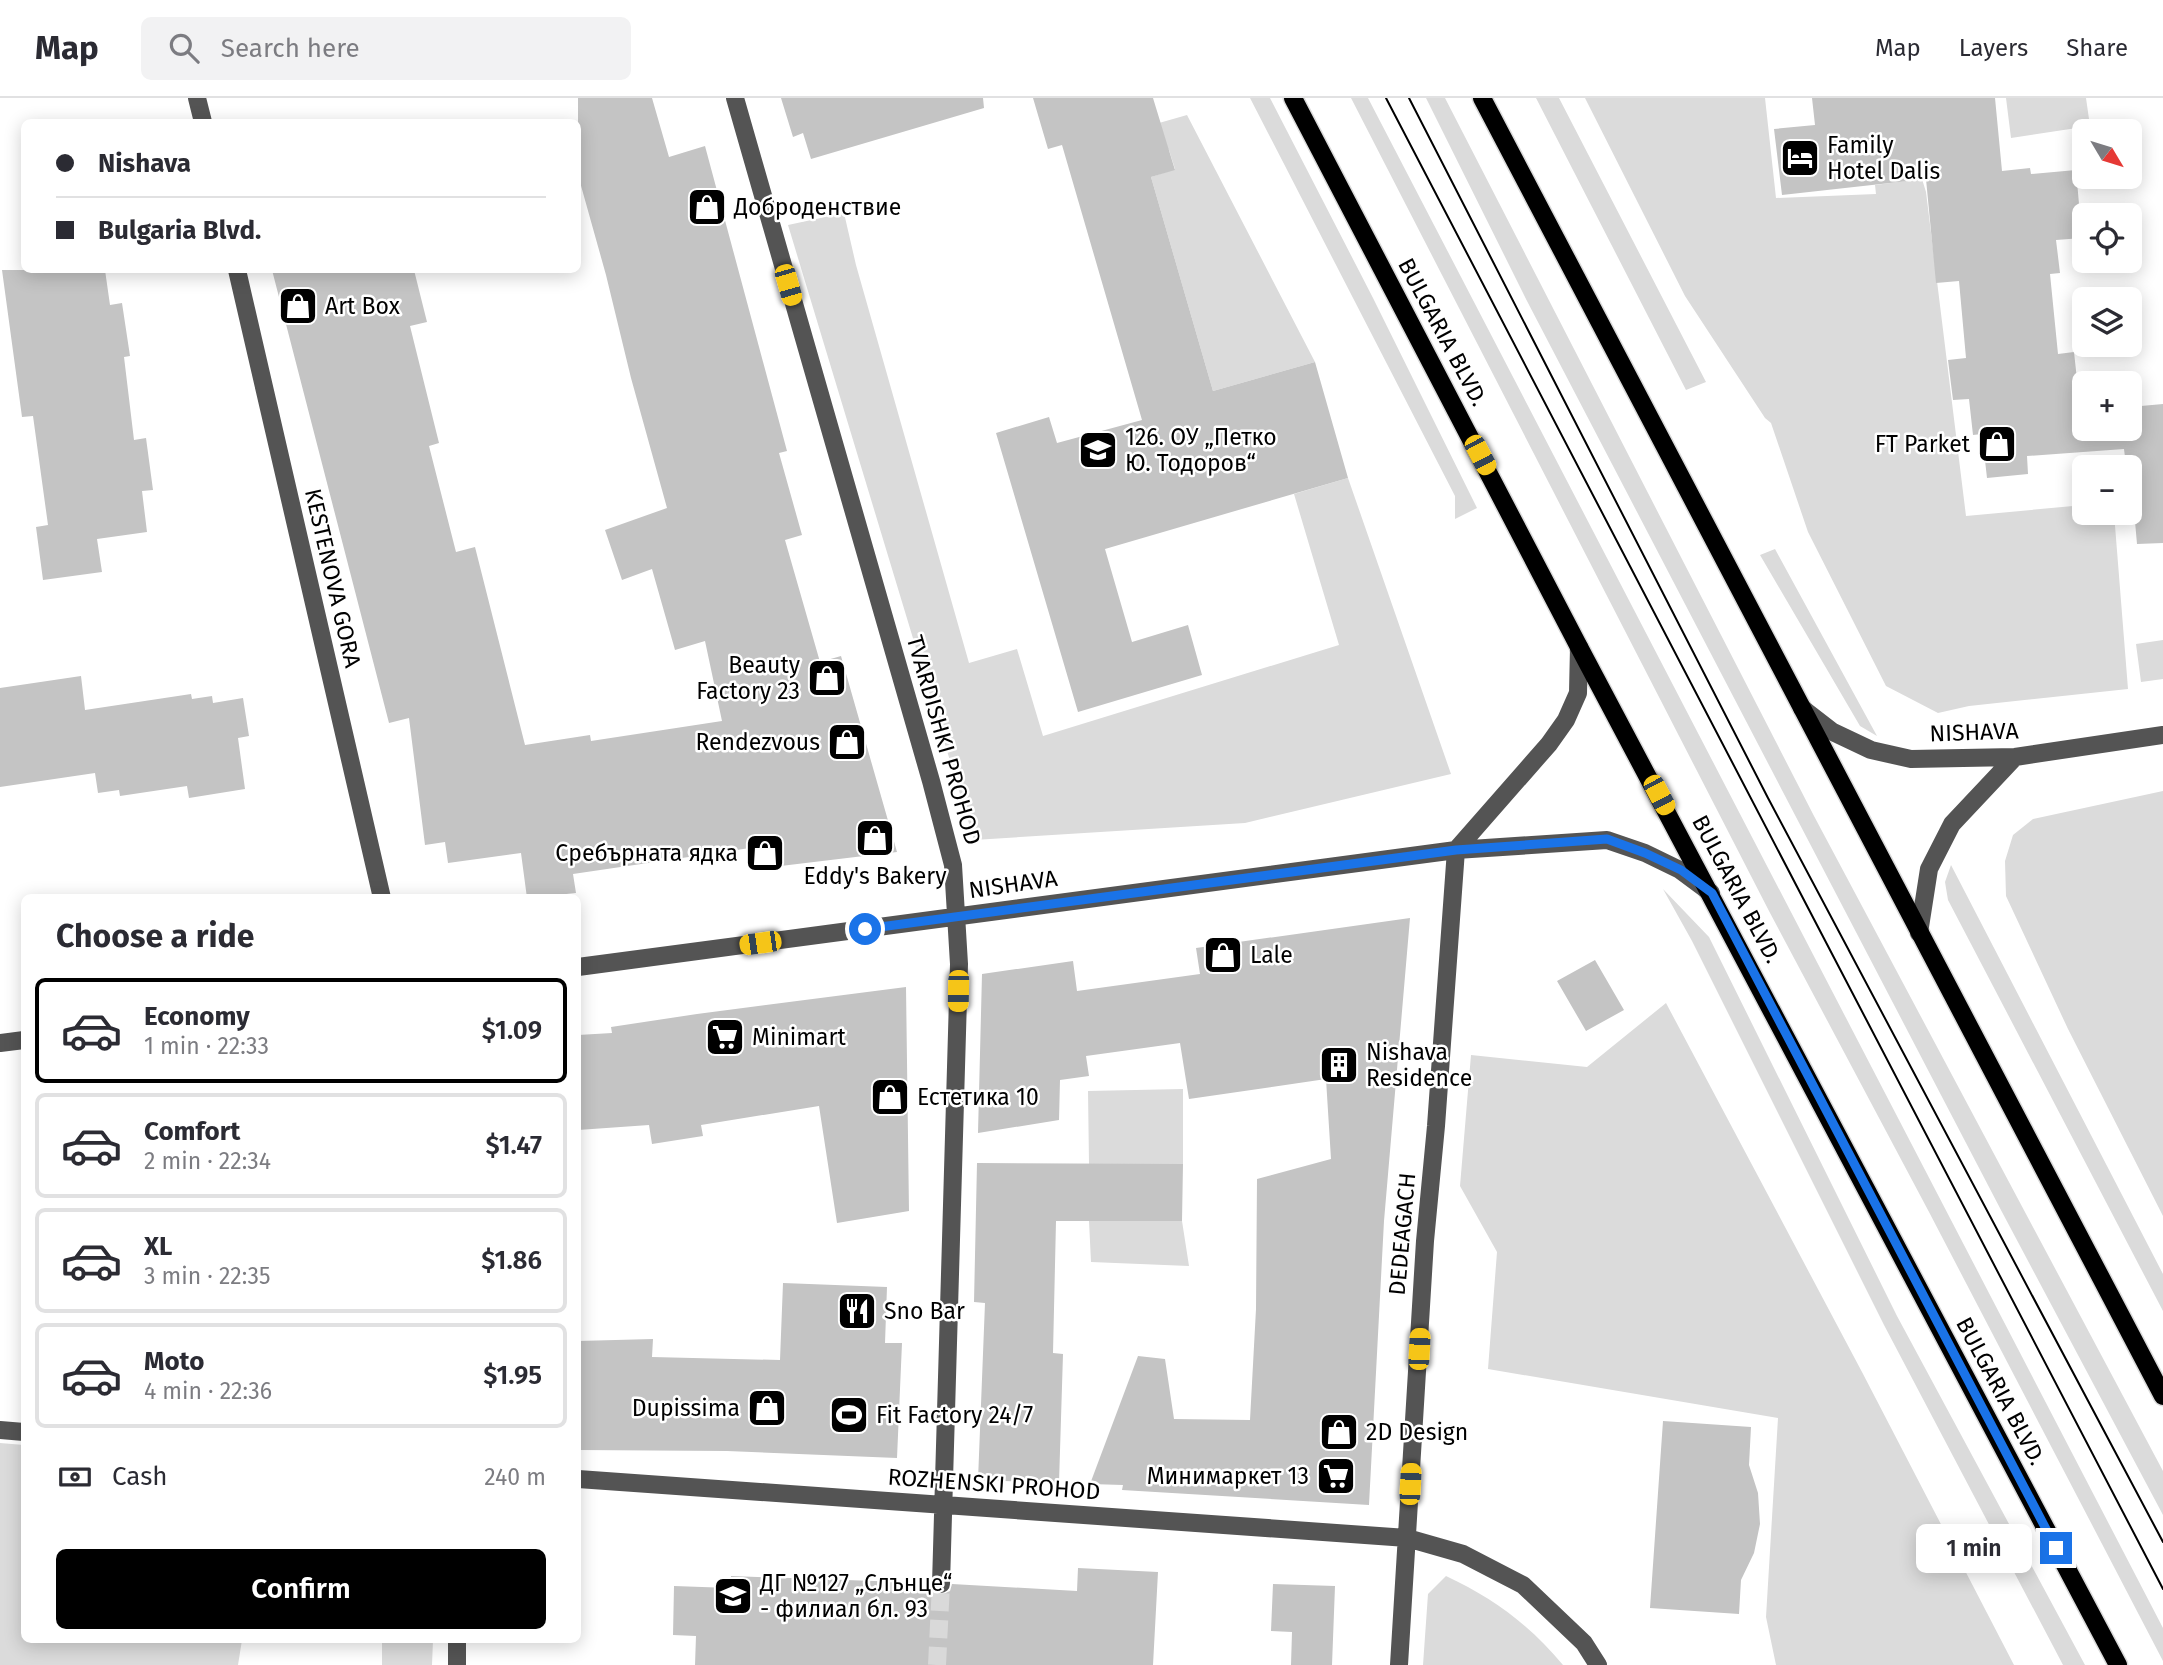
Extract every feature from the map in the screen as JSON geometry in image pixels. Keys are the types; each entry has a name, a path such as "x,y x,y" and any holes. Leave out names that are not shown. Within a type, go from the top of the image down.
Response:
{"main road":[{"name":"BULGARIA BLVD.","path":"1293,98 2118,1665"},
{"path":"1482,98 2163,1395"}],"street":[{"path":"197,98 202,119"},
{"name":"TVARDISHKI PROHOD","path":"735,98 953,865 959,964 941,1584"},
{"name":"KESTENOVA GORA","path":"238,273 381,894"},
{"path":"1456,850 1549,744 1566,720 1578,693 1580,647"},
{"name":"NISHAVA","path":"1799,706 1833,732 1871,750 1911,759 2015,757 2163,735"},
{"path":"1919,933 1929,869 1952,824 2015,757"},
{"name":"NISHAVA","path":"581,967 1456,850 1607,839 1681,870 1712,893"},
{"name":"DEDEAGACH","path":"1399,1665 1425,1241 1456,850"},
{"path":"0,1043 21,1040"},
{"path":"0,1430 21,1432"},
{"name":"ROZHENSKI PROHOD","path":"581,1479 1407,1538 1463,1554 1523,1584 1584,1643 1598,1665"},
{"path":"457,1643 457,1665"}],"shaded area":[{"path":"1250,98 1270,98 1477,508 1455,519 1455,496"},
{"path":"1351,98 1368,98 2163,1628 2163,1661 1769,911"},
{"path":"1426,98 1445,98 1814,816 2163,1471 2163,1515 1527,301"},
{"path":"1536,98 1559,98 1706,382 1686,390"},
{"path":"1585,98 1765,98 1776,198 1876,194 1875,185 1922,179 1926,192 1966,516 2072,506 2072,525 2115,525 2128,689 1969,706 1938,713 1886,686 1808,532 1771,423 1765,418 1685,296"},
{"path":"2006,98 2086,98 2089,119 2072,119 2072,129 2011,138"},
{"path":"1187,115 1315,362 1213,391 1151,177 1175,169 1169,150 1138,129"},
{"path":"844,213 856,265 969,663 1017,649 1043,736 1339,645 1294,494 1348,478 1451,774 1245,823 974,840 788,225"},
{"path":"1775,549 1877,736 1860,726 1760,555"},
{"path":"2163,640 2163,679 2141,682 2136,644"},
{"path":"2163,791 2163,1216 2068,1029 2006,896 2005,861 2013,835 2033,819"},
{"path":"1951,865 2163,1274 2163,1311 1948,900 1945,882"},
{"path":"1663,889 1709,937 1897,1316 2085,1665 2063,1665 1884,1325 1692,941"},
{"path":"1666,1003 2014,1665 1776,1665 1766,1617 1778,1418 1488,1369 1497,1252 1460,1186 1471,1055 1587,1067"},
{"path":"1183,1089 1183,1164 1089,1164 1088,1091"},
{"path":"1089,1221 1182,1221 1189,1266 1091,1262"},
{"path":"0,1443 21,1445 21,1643 242,1643 238,1665 0,1665"},
{"path":"1446,1576 1510,1614 1537,1637 1563,1665 1423,1665 1428,1594"},
{"path":"382,1643 433,1643 432,1665 382,1665"}],"building":[{"path":"578,98 652,98 669,157 705,146 787,451 779,453 802,535 785,540 820,662 841,656 897,852 755,869 750,848 573,874 576,893 526,894 521,853 448,863 445,842 425,845 409,718 389,723 273,273 415,273 427,322 410,326 439,443 429,446 456,552 475,547 525,745 590,735 591,741 722,721 705,641 675,650 652,569 622,580 605,530 667,508 581,186 581,119 578,119"},
{"path":"781,98 983,98 984,108 811,159 803,133 793,137"},
{"path":"1033,98 1153,98 1175,170 1151,177 1213,391 1315,362 1348,478 1105,549 1132,642 1188,625 1202,675 1078,712 996,433 1049,417 1057,443 1142,420 1062,145 1048,149"},
{"path":"1812,98 1995,98 2002,171 2030,168 2031,174 2072,170 2072,189 2078,189 2079,203 2072,203 2072,239 2056,240 2060,273 2050,274 2058,354 2072,352 2072,357 2075,357 2076,371 2072,371 2072,441 2142,441 2142,406 2163,404 2163,543 2137,544 2135,525 2142,525 2142,455 2125,455 2124,449 2027,456 2028,474 1987,478 1982,434 1973,435 1969,399 1953,400 1948,360 1966,358 1959,281 1936,283 1926,179 1782,195 1774,129 1815,125"},
{"path":"2,270 21,270 21,273 105,273 110,305 122,303 130,356 124,357 134,440 146,438 153,490 142,491 147,532 97,539 102,572 43,580 36,527 48,525 33,416 22,417"},
{"path":"81,676 85,710 191,694 192,699 212,696 213,703 243,698 249,736 238,738 245,789 189,798 187,786 120,796 119,790 98,793 95,773 0,787 0,688"},
{"path":"1410,918 1384,1221 1369,1505 1122,1490 1123,1485 1090,1484 1138,1356 1165,1359 1174,1419 1250,1420 1256,1309 1257,1179 1331,1159 1326,1079 1189,1099 1180,1043 1086,1056 1089,1076 1060,1080 1059,1120 978,1133 982,974 1073,961 1077,991 1200,974 1196,948"},
{"path":"1595,960 1624,1010 1586,1031 1557,981"},
{"path":"906,987 909,1211 837,1223 819,1106 701,1125 703,1136 652,1144 649,1125 581,1130 581,1035 612,1033 611,1027"},
{"path":"977,1163 1183,1164 1182,1221 1056,1221 1053,1353 1063,1354 1059,1483 978,1480 985,1303 974,1302"},
{"path":"783,1283 887,1287 885,1343 902,1343 897,1458 727,1451 581,1450 581,1341 653,1339 652,1357 780,1360"},
{"path":"1663,1421 1751,1427 1749,1465 1758,1493 1760,1524 1754,1553 1741,1580 1739,1614 1650,1608"},
{"path":"1078,1568 1158,1572 1153,1665 695,1665 696,1636 673,1635 674,1586 730,1588 731,1576 930,1583 934,1593 941,1595 950,1591 952,1584 1077,1591"},
{"path":"1273,1584 1335,1586 1332,1665 1291,1665 1292,1632 1271,1631"}],"tunnel":[{"path":"937,1665 941,1584"}],"tram line":[{"path":"1386,98 2163,1589"},
{"path":"1409,98 1768,798 2163,1542"}],"place":[{"name":"Family Hotel Dalis","path":"1800,158"},
{"name":"Доброденствие","path":"707,207"},
{"name":"Art Box","path":"298,306"},
{"name":"FT Parket","path":"1997,444"},
{"name":"126. ОУ „Петко Ю. Тодоров“","path":"1098,450"},
{"name":"Beauty Factory 23","path":"827,678"},
{"name":"Rendezvous","path":"847,742"},
{"name":"Eddy's Bakery","path":"875,838"},
{"name":"Сребърната ядка","path":"765,853"},
{"name":"Lale","path":"1223,955"},
{"name":"Minimart","path":"725,1037"},
{"name":"Nishava Residence","path":"1339,1065"},
{"name":"Естетика 10","path":"890,1097"},
{"name":"Sno Bar","path":"857,1311"},
{"name":"Dupissima","path":"767,1408"},
{"name":"Fit Factory 24/7","path":"849,1415"},
{"name":"2D Design","path":"1339,1432"},
{"name":"Минимаркет 13","path":"1336,1476"},
{"name":"ДГ №127 „Слънце“ - филиал бл. 93","path":"733,1596"}],"route":[{"path":"865,929 1456,850 1607,839 1681,870 1712,893 2056,1548"}]}
